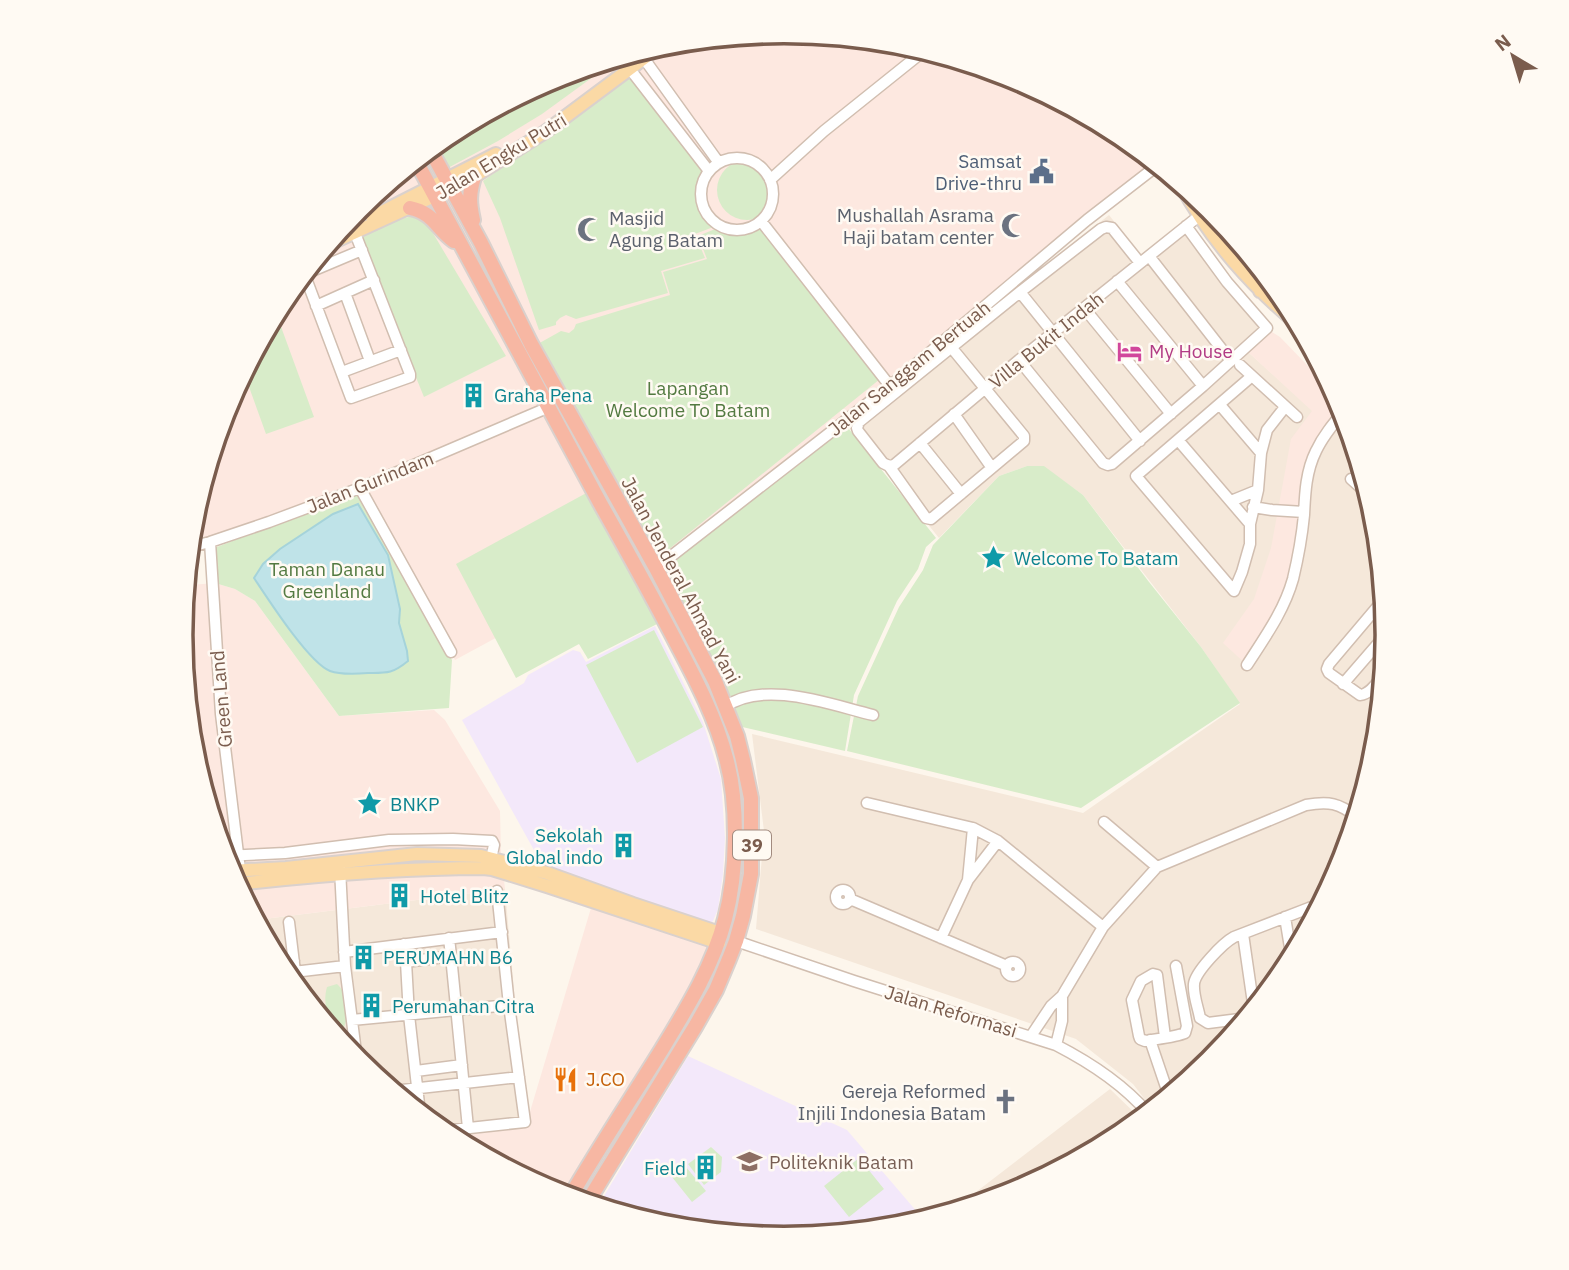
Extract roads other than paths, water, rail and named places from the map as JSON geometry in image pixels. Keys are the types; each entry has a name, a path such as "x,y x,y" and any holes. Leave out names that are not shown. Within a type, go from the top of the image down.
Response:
{"highway":[{"name":"39","path":"435,158 449,184"},
{"name":"39","path":"420,170 432,192"},
{"path":"474,177 469,203 475,233"},
{"name":"Jalan Jenderal Ahmad Yani","path":"449,184 531,344 656,568 715,681 744,760 751,797 751,874 736,941 716,989 592,1194"},
{"name":"Jalan Jenderal Ahmad Yani","path":"432,192 701,690 728,762 734,803 733,873 720,938 692,999 576,1188"},
{"path":"410,208 426,212 444,233 461,246"},
{"path":"591,487 606,479"}],"main road":[{"name":"Jalan Engku Putri","path":"449,184 474,177 545,132 628,66"},
{"name":"Jalan Engku Putri","path":"359,225 449,184 628,66"},
{"name":"Jalan Engku Putri","path":"357,227 410,208 432,192"},
{"path":"1196,210 1229,258 1273,302"},
{"path":"1260,291 1263,288"},
{"path":"247,882 340,868 377,858 417,854 481,856 547,873 720,938"},
{"path":"242,871 492,869 720,938"}],"street":[{"path":"770,180 824,131 914,58"},
{"path":"647,60 719,163"},
{"path":"628,66 709,171"},
{"path":"729,159 749,160 758,165 770,180 772,203 761,221 752,227 730,230 719,226 707,215 702,204 701,191 709,171 719,163 729,159"},
{"name":"Jalan Sanggam Bertuah","path":"656,568 890,386 1087,220 1150,171"},
{"name":"Villa Bukit Indah","path":"891,466 1199,216"},
{"path":"761,221 890,386"},
{"path":"1019,360 1103,463 1112,464 1203,386 1235,363 1267,328 1227,282 1186,226"},
{"path":"951,347 1024,436 1024,441 935,516 926,518 891,466 883,463 858,431 858,424 951,347 1020,292 1106,227 1112,228 1145,259 1235,363 1297,417"},
{"path":"308,285 349,397 353,399 409,378 401,349 362,250 349,235"},
{"path":"322,267 362,250"},
{"path":"316,306 374,280"},
{"path":"1117,281 1203,386"},
{"path":"1020,292 1140,441"},
{"path":"345,293 370,361"},
{"path":"1084,308 1171,414"},
{"path":"342,372 401,349"},
{"path":"1252,376 1136,476 1234,591 1250,544 1250,524 1258,490 1261,453 1268,430 1285,408"},
{"path":"1220,405 1261,453"},
{"name":"Jalan Gurindam","path":"201,544 360,488 547,408"},
{"path":"954,414 992,468"},
{"path":"1247,666 1287,599 1299,553 1310,468 1315,452 1335,421"},
{"path":"1248,437 1268,430"},
{"path":"1178,440 1250,524"},
{"path":"920,443 961,494"},
{"path":"1351,479 1356,484"},
{"path":"360,488 451,652"},
{"path":"1231,501 1258,490"},
{"path":"1253,508 1304,512"},
{"name":"Green Land","path":"209,542 221,714 238,860"},
{"path":"1373,688 1364,695 1357,693 1327,669 1375,610"},
{"path":"1343,684 1375,647"},
{"path":"725,707 734,700 771,694 804,698 873,715"},
{"path":"867,803 973,828 998,841 1103,928"},
{"path":"1031,1036 1051,1006 1062,996 1103,928 1157,867 1306,806 1327,803 1343,806 1349,810"},
{"path":"1104,822 1157,867"},
{"path":"968,880 973,828"},
{"path":"236,855 285,853 378,841 453,839 490,841 494,845 491,859"},
{"path":"377,858 378,841"},
{"path":"941,938 968,880 998,841"},
{"path":"340,868 345,966 354,1040"},
{"path":"459,1129 525,1122 497,891"},
{"path":"850,899 1007,966"},
{"path":"1233,1020 1208,1023 1200,1018 1194,982 1196,975 1223,945 1234,937 1309,908"},
{"path":"1284,917 1289,943"},
{"path":"289,922 294,961"},
{"path":"344,952 502,932"},
{"path":"1243,934 1252,997"},
{"path":"449,938 468,1128"},
{"name":"Jalan Reformasi","path":"736,941 1056,1045 1083,1059 1121,1086 1141,1106"},
{"path":"404,944 419,1100"},
{"path":"406,962 451,956"},
{"path":"299,972 345,966"},
{"path":"1165,1037 1157,975 1153,974 1142,981 1131,1004 1140,1039 1150,1041 1183,1035 1187,1030 1176,966"},
{"path":"1056,1045 1063,1014 1062,996"},
{"path":"352,1020 509,1005"},
{"path":"1150,1041 1166,1087"},
{"path":"416,1071 462,1065"},
{"path":"407,1089 519,1077"}],"water":[{"path":"358,504 388,555 400,609 399,623 407,651 408,661 385,673 339,673 321,666 289,629 254,578 263,564 280,549 333,514"}],"place":[{"name":"Samsat Drive-thru","path":"1042,172"},
{"name":"Mushallah Asrama Haji batam center","path":"1014,226"},
{"name":"Masjid Agung Batam","path":"589,229"},
{"name":"My House","path":"1129,351"},
{"name":"Graha Pena","path":"474,395"},
{"name":"Welcome To Batam","path":"994,558"},
{"name":"BNKP","path":"370,804"},
{"name":"Sekolah Global indo","path":"623,846"},
{"name":"Hotel Blitz","path":"400,896"},
{"name":"PERUMAHN B6","path":"363,957"},
{"name":"Perumahan Citra","path":"372,1006"},
{"name":"J.CO","path":"566,1079"},
{"name":"Gereja Reformed Injili Indonesia Batam","path":"1006,1102"},
{"name":"Politeknik Batam","path":"749,1162"},
{"name":"Field","path":"706,1168"}],"park label":[{"name":"Lapangan Welcome To Batam","path":"688,399"},
{"name":"Taman Danau Greenland","path":"327,580"}]}
